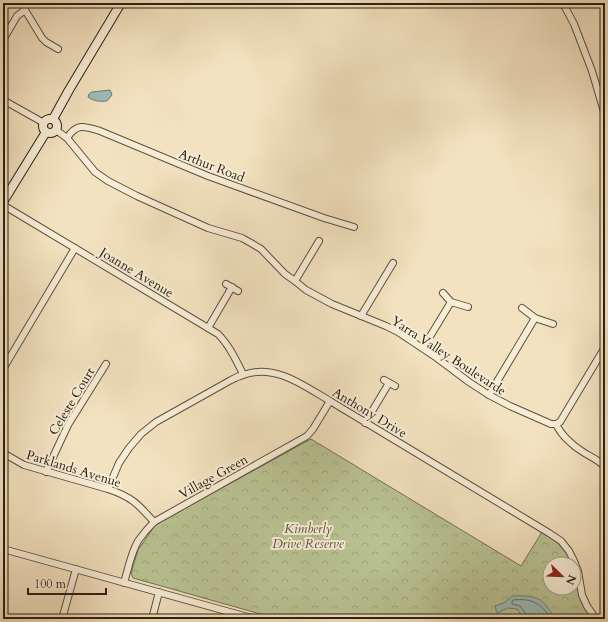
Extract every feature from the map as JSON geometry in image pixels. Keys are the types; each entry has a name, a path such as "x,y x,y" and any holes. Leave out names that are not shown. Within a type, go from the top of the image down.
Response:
{"main road":[{"path":"53,119 121,3"},
{"path":"46,132 43,127 46,119 53,119"},
{"path":"46,132 50,133 56,130 57,124 53,119"},
{"path":"3,202 46,132"}],"street":[{"path":"562,3 577,30 592,71 605,116"},
{"path":"3,40 24,6 42,38 58,49"},
{"path":"3,100 44,123"},
{"name":"Arthur Road","path":"67,138 77,127 86,127 100,131 208,176 287,205 354,227"},
{"name":"Yarra Valley Boulevarde","path":"56,130 67,138 95,172 108,181 208,228 242,238 252,243 262,249 285,274 306,290 318,297 398,332 423,348 469,382 489,394 518,410 551,424 556,424"},
{"name":"Joanne Avenue","path":"3,205 208,328 224,340 243,374"},
{"path":"295,281 319,241"},
{"path":"3,369 75,248"},
{"path":"362,316 393,263"},
{"path":"208,328 229,286 238,291"},
{"path":"443,293 451,302 468,307"},
{"path":"423,348 451,302"},
{"path":"522,308 535,318 553,324"},
{"path":"489,394 535,318"},
{"path":"605,347 560,422 556,424 559,431 582,452 597,460 605,467"},
{"name":"Celeste Court","path":"46,472 68,425 106,364"},
{"name":"Anthony Drive","path":"108,489 119,463 129,448 141,434 156,422 243,374 260,372 274,373 296,381 561,541 569,551 574,561 578,571 582,595 587,606 596,619"},
{"path":"365,423 389,383"},
{"name":"Village Green","path":"124,583 138,542 145,531 154,522 307,436 330,401"},
{"name":"Parklands Avenue","path":"3,453 24,465 120,493 130,498 140,506 154,522"},
{"path":"3,549 159,592 241,617 256,619"},
{"path":"62,619 76,569"},
{"path":"152,619 159,592"}],"green space":[{"name":"Kimberly Drive Reserve","path":"311,439 521,566 542,532 558,543 568,556 542,556 542,596 581,596 593,619 278,619 133,578 131,573 138,550 156,524"}],"water":[{"path":"110,90 112,95 107,101 97,101 88,97 92,92"},
{"path":"512,596 527,596 538,599 547,606 555,619 523,619 517,609 508,608 497,613 495,606 504,603"}]}
